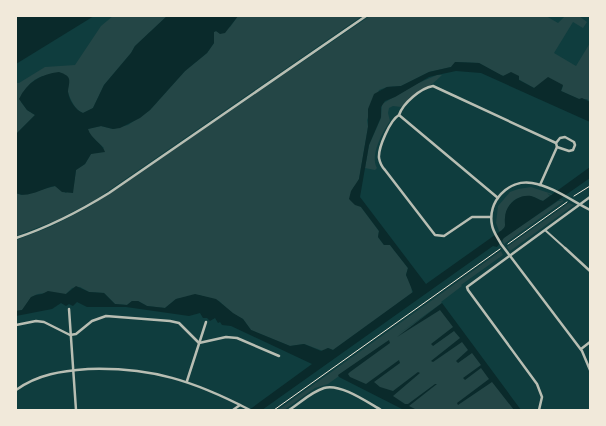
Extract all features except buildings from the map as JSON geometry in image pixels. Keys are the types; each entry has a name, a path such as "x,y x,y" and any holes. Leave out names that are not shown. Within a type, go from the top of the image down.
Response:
{"street":[{"path":"16,238 68,216 109,193 366,16"},
{"path":"491,217 472,217 444,236 435,235 384,170 380,162 379,156 383,139 394,118 399,115 400,110 427,87 434,86 556,142"},
{"path":"399,115 498,198"},
{"path":"556,142 560,138 565,137 574,142 575,145 573,150 569,152 557,147"},
{"path":"540,185 557,147 556,142"},
{"path":"590,210 540,185 520,183 504,191 498,198 492,210 491,217 495,234 580,350 586,359 590,370"},
{"path":"539,410 542,396 537,384 467,287 590,197"},
{"path":"545,230 590,271"},
{"path":"69,309 72,370 76,410"},
{"path":"16,325 36,321 44,322 70,335 76,334 98,318 128,317 179,323 199,343"},
{"path":"187,381 206,322"},
{"path":"199,343 226,337 236,338 279,356"},
{"path":"580,350 590,342"},
{"path":"586,359 590,362"},
{"path":"16,390 37,378 72,370 126,369 155,373 187,381 250,410"},
{"path":"289,410 316,391 328,387 343,390 381,410"},
{"path":"233,410 241,405"}],"path":[{"path":"274,410 503,246 590,186"}],"shaded area":[{"path":"16,16 94,16 16,64"},
{"path":"113,16 167,16 135,46 131,53 104,85 93,108 83,113 75,107 68,92 43,76 34,80 28,86 21,102 27,110 35,115 16,134 16,83 19,83 45,67 75,65 101,26"},
{"path":"167,16 238,16 225,33 220,34 216,31 214,32 214,43 207,53 185,71 150,110 140,118 120,128 113,129 101,126 88,129 105,152 91,154 85,164 76,170 73,193 62,192 55,186 25,195 16,193 16,134 35,115 27,110 19,99 26,88 41,77 59,72 65,74 68,78 68,92 71,102 75,108 83,113 93,108 104,85 131,53 135,46"},
{"path":"238,16 362,16 95,200 57,220 16,236 16,193 21,195 55,186 66,193 74,184 76,170 85,164 91,154 104,148 90,135 87,129 101,126 113,129 128,125 150,110 185,71 207,53 214,43 214,32 216,31 220,33 230,27"},
{"path":"370,16 546,16 558,23 565,16 579,16 587,22 583,28 573,22 554,53 576,66 590,43 590,102 587,99 579,99 561,91 563,86 534,88 518,79 500,75 479,63 456,62 451,67 429,72 401,86 387,87 379,90 367,120 368,127 359,179 353,188 361,207 379,231 378,237 384,245 390,245 408,268 406,275 411,283 412,293 333,350 328,348 323,351 304,344 290,346 251,330 243,319 233,314 219,301 199,295 176,299 165,308 147,306 138,301 132,301 127,305 115,304 104,293 89,292 80,287 72,288 66,294 44,293 35,295 22,310 16,311 16,240 50,227 89,207"},
{"path":"455,62 479,63 503,76 511,72 519,76 519,80 534,88 548,77 563,85 561,91 590,102 590,122 481,73 456,71 429,77 395,97 385,101 381,107 381,117 369,145 360,197 426,284 504,229 507,209 513,201 521,197 531,196 543,201 590,167 590,178 504,238 497,247 493,246 262,410 249,410 312,364 231,326 222,325 220,322 218,323 215,318 210,321 207,318 203,318 200,313 189,316 126,307 87,307 77,302 73,306 69,304 66,306 61,303 52,309 16,316 16,311 22,310 31,297 48,291 66,294 76,286 89,292 104,293 115,304 127,305 132,301 138,301 147,306 165,308 176,299 195,294 216,299 243,319 251,330 290,346 304,344 321,351 328,348 333,350 413,292 406,275 408,268 390,245 384,245 378,237 379,231 361,207 355,205 349,199 351,191 359,179 368,127 368,109 374,94 387,87 401,86 429,72 451,67"},
{"path":"437,75 442,75 401,107 393,106 389,108 388,113 390,121 376,151 375,163 377,168 375,170 365,168 369,145 381,118 382,104 416,84"},
{"path":"531,187 552,194 564,201 504,244 496,223 498,206 510,192","holes":["547,193 562,201 558,201 503,238 502,230 506,226 505,220 507,210 517,199 530,196 543,201 550,196"]},
{"path":"569,203 574,205 510,251 507,247"},
{"path":"501,251 503,255 461,285 462,286 441,302 442,303 397,335 442,304 517,410 406,410 341,376 389,340 328,384 315,388 284,410 278,410"},
{"path":"442,303 521,410 514,410 492,382 458,405 457,403 489,379 481,368 465,380 463,378 481,365 472,353 458,363 456,361 468,350 462,342 433,362 431,361 460,338 454,331 433,346 431,344 453,327 440,310 397,337"},
{"path":"389,340 390,343 348,374 350,377 366,384 399,360 400,363 374,382 380,387 393,391 418,372 420,373 393,396 405,404 408,404 437,384 409,406 417,410 404,410 339,377 338,375"}]}
